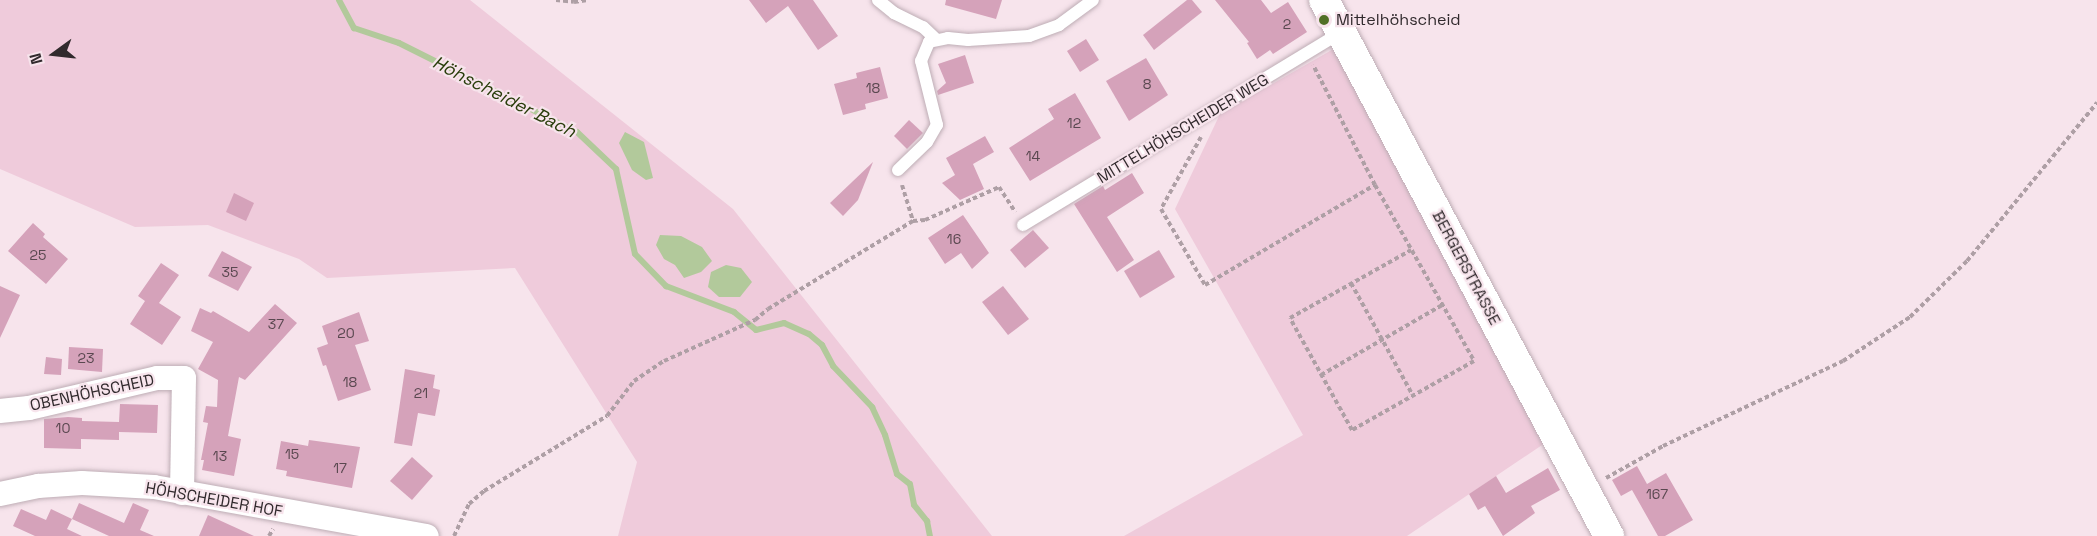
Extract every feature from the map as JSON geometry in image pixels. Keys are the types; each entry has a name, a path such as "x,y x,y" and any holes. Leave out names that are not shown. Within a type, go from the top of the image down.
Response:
{"street":[{"name":"BERGERSTRASSE","path":"1324,0 1609,536"},
{"name":"OBENHÖHSCHEID","path":"0,411 29,408 157,378 181,370 182,493"},
{"name":"HÖHSCHEIDER HOF","path":"0,494 38,486 82,483 154,488 427,536"}],"lane":[{"path":"878,0 894,14 923,27 936,39"},
{"path":"898,170 927,142 937,125 921,61 929,42 936,39 968,40 1029,36 1059,25 1093,0"},
{"name":"MITTELHÖHSCHEIDER WEG","path":"1023,225 1216,110 1342,31"}],"path":[{"path":"556,0 588,0"},
{"path":"1307,54 1375,185 1474,361 1352,430 1290,318 1411,250"},
{"path":"1584,490 1663,446 1843,361 1902,323 1967,261 2097,103"},
{"path":"1216,110 1161,209 1205,285 1375,185"},
{"path":"898,170 913,221"},
{"path":"454,536 469,504 484,491 607,416 634,381 650,370 755,320 768,309 913,221 925,220 999,187 1023,225"},
{"path":"1351,283 1413,396"},
{"path":"1322,375 1442,305"}],"shaded area":[{"path":"0,0 470,0 733,209 992,536 618,536 637,462 515,268 327,278 299,259 208,225 135,227 0,169"},
{"path":"1337,47 1548,441 1407,536 1124,536 1303,435 1175,209 1220,114"},
{"path":"625,132 644,142 653,178 646,180 632,170 619,143"},
{"path":"660,235 681,236 702,247 712,261 701,272 684,278 675,265 664,259 656,245"},
{"path":"726,265 741,268 752,282 740,297 719,297 708,287 711,272"}],"building":[{"path":"749,0 813,0 838,36 818,50 788,6 766,23"},
{"path":"946,0 1002,0 996,19 945,5"},
{"path":"1187,0 1192,0 1202,12 1154,50 1143,35"},
{"path":"1215,0 1261,0 1271,13 1288,2 1307,32 1273,54 1270,50 1257,59 1247,43 1249,42"},
{"path":"1086,39 1099,60 1080,72 1067,51"},
{"path":"965,55 974,83 938,95 937,91 946,83 938,64"},
{"path":"1146,58 1168,95 1129,121 1106,81"},
{"path":"880,67 888,98 865,104 866,109 843,115 834,84 857,78 856,73"},
{"path":"1075,93 1101,138 1030,181 1009,148 1054,119 1048,109"},
{"path":"909,120 923,133 907,149 894,136"},
{"path":"985,136 994,152 973,164 984,189 960,200 942,183 955,175 946,158"},
{"path":"873,162 858,200 843,216 830,203"},
{"path":"1132,173 1144,193 1107,217 1134,260 1117,272 1074,204 1103,186 1105,190"},
{"path":"234,193 254,203 246,221 226,212"},
{"path":"963,215 989,253 972,269 961,253 945,264 928,238"},
{"path":"33,223 45,234 43,237 68,259 46,284 8,251"},
{"path":"1033,230 1049,248 1025,268 1010,250"},
{"path":"1159,250 1175,277 1140,298 1124,271"},
{"path":"222,251 252,267 238,291 208,276"},
{"path":"161,263 179,275 159,303 181,317 162,345 130,324 145,301 138,296"},
{"path":"0,286 20,295 0,338"},
{"path":"1003,286 1029,319 1008,335 982,302"},
{"path":"275,304 297,323 245,380 239,377 228,436 241,439 234,476 202,470 204,460 201,460 208,423 203,422 206,406 217,407 218,380 198,369 213,342 191,331 200,308 211,313 213,311 249,332"},
{"path":"359,312 369,341 355,345 371,390 338,401 326,365 323,366 317,348 328,344 322,326"},
{"path":"69,347 103,349 102,372 68,369"},
{"path":"46,357 62,359 61,375 44,374"},
{"path":"405,369 435,375 433,388 440,390 435,416 418,413 412,446 394,443"},
{"path":"120,404 158,405 157,433 119,432 119,440 81,439 81,449 44,448 44,419 68,417 82,418 82,421 119,422"},
{"path":"309,440 360,447 352,488 286,476 287,471 276,469 281,441 308,446"},
{"path":"412,457 433,476 412,500 390,481"},
{"path":"1637,466 1647,484 1666,473 1693,520 1665,536 1658,536 1632,490 1621,496 1612,480"},
{"path":"1548,468 1560,490 1531,506 1535,513 1503,536 1485,506 1478,510 1469,494 1496,476 1506,493"},
{"path":"79,503 124,523 133,503 149,510 140,530 154,536 109,536 72,519"},
{"path":"21,509 46,520 51,509 72,519 67,529 82,536 35,536 13,526"},
{"path":"208,515 254,536 199,536"}],"waterway":[{"name":"Höhscheider Bach","path":"339,0 354,28 399,43 577,132 616,169 635,254 666,286 734,312 756,330 784,323 809,334 822,345 833,366 872,407 885,435 897,474 910,484 914,505 927,521 930,536"}],"place":[{"name":"Mittelhöhscheid","path":"1324,20"}]}
